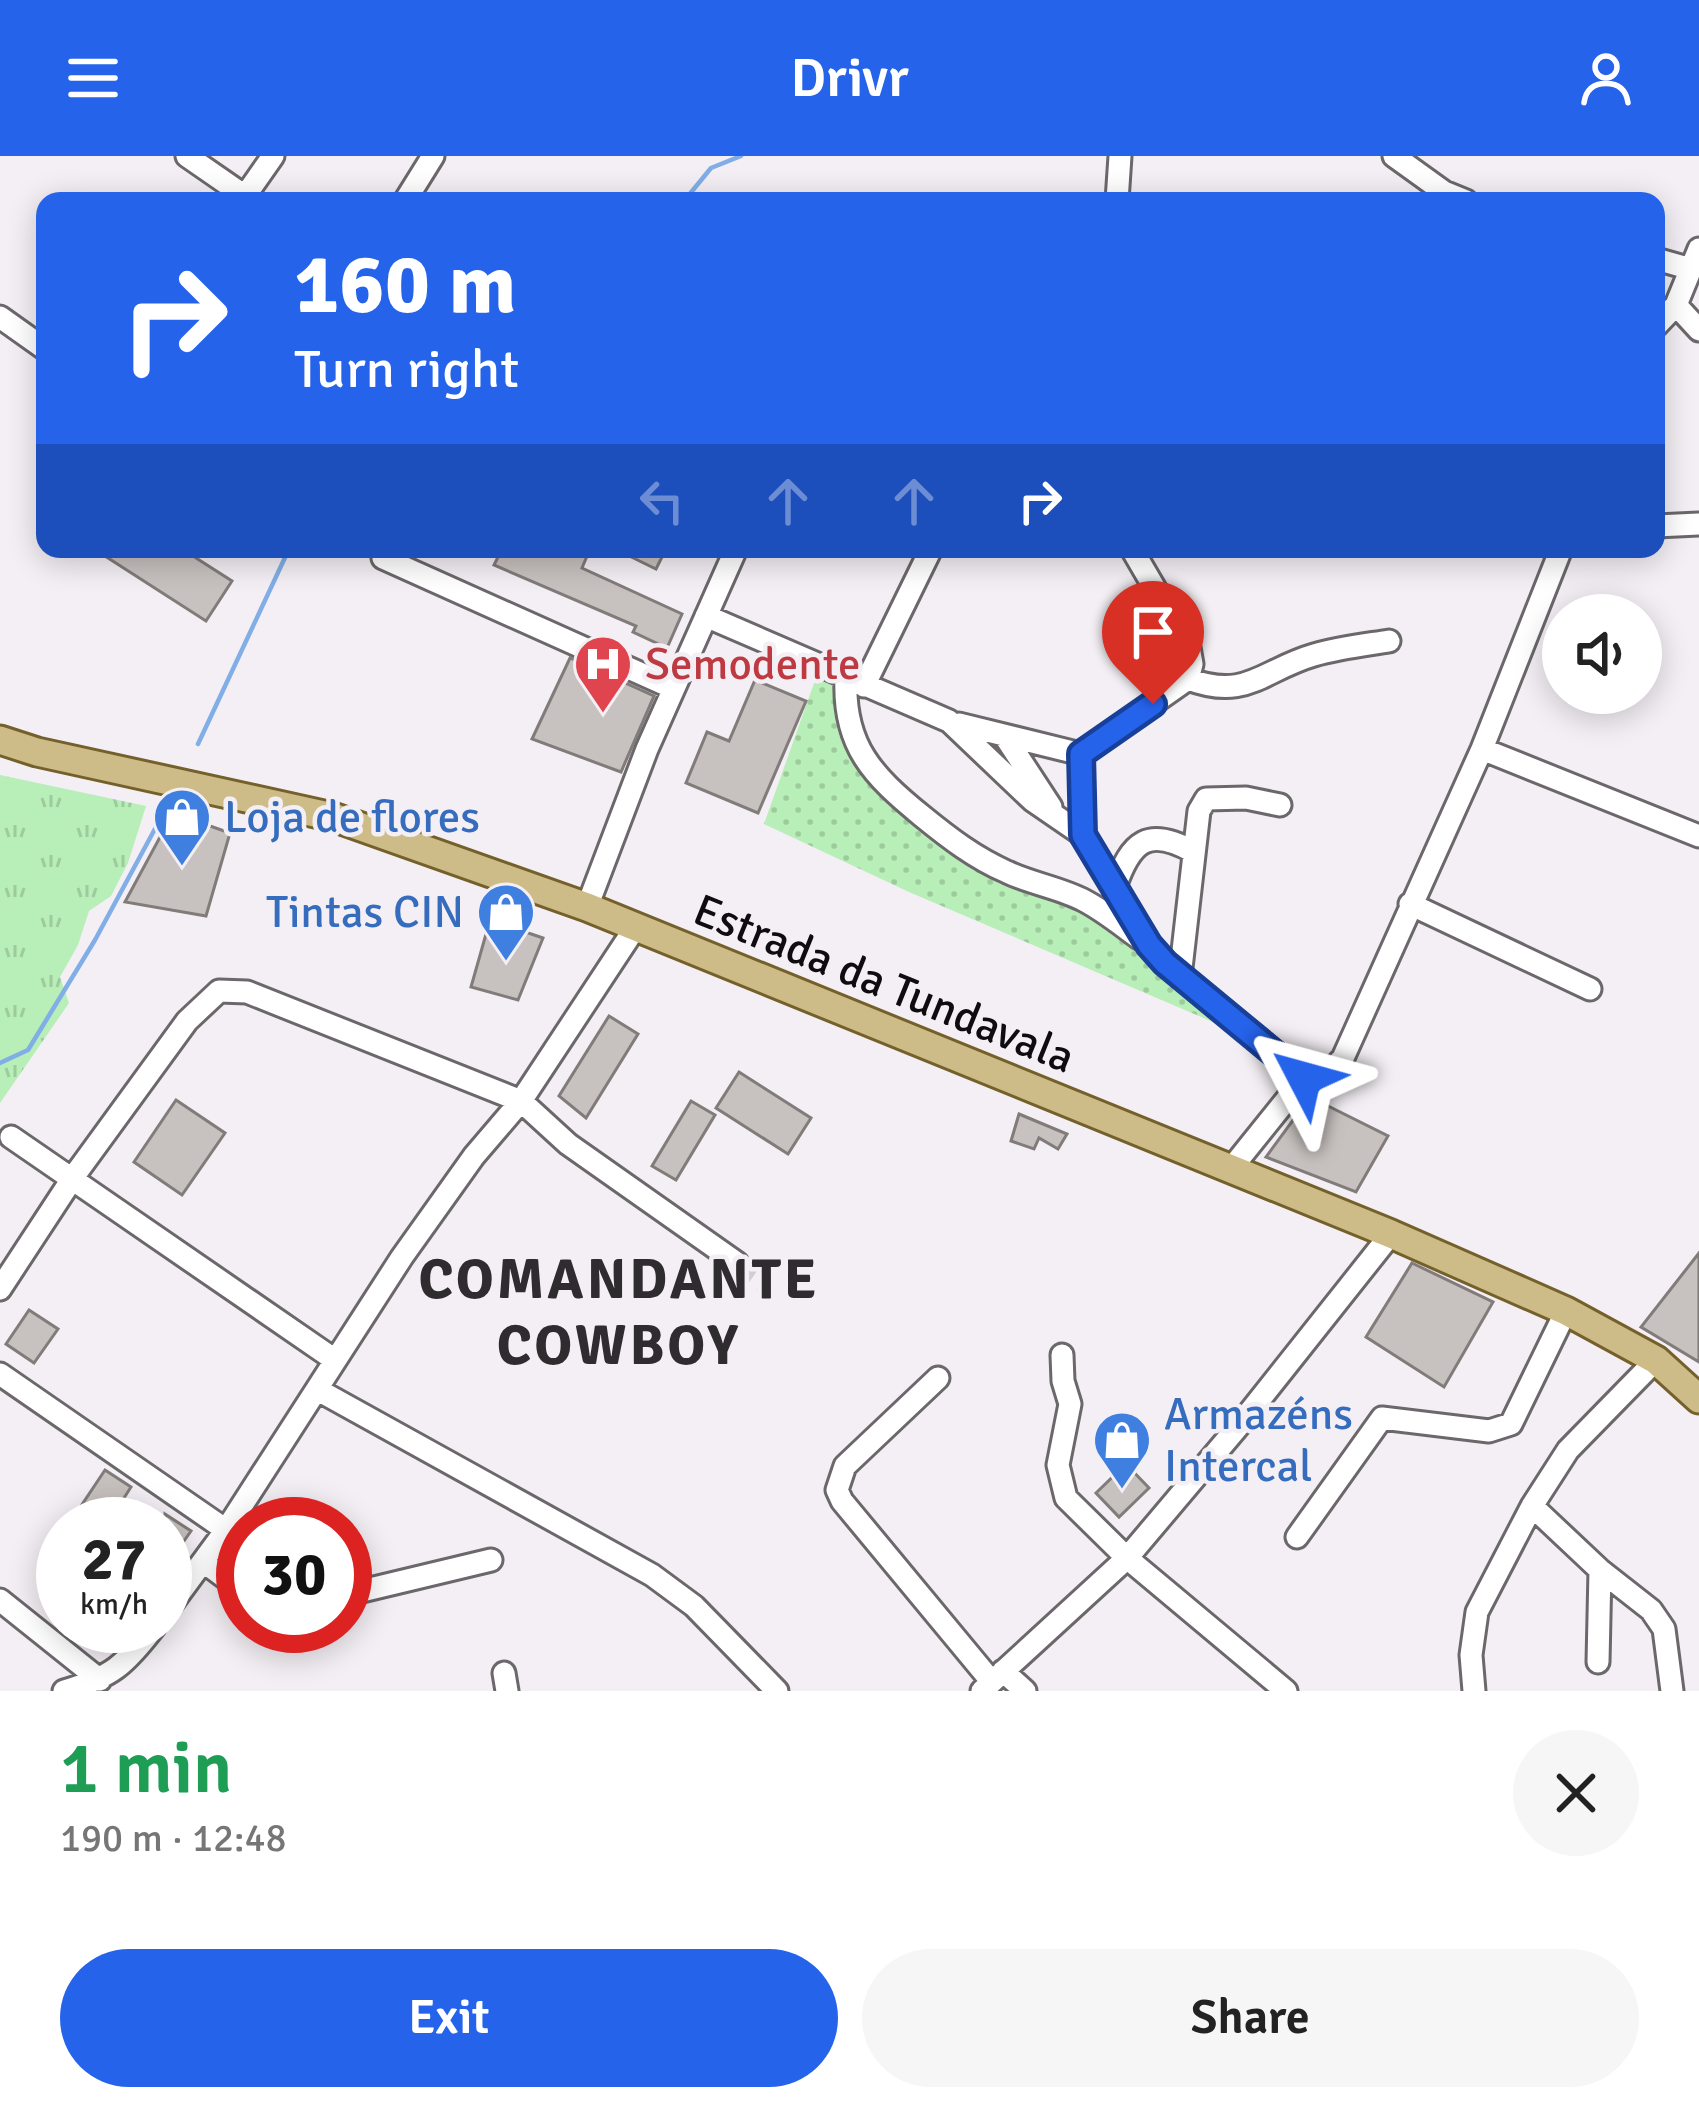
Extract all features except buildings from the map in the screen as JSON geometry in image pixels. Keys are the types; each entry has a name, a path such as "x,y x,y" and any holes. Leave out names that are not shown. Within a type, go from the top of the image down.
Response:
{"main road":[{"name":"Estrada da Tundavala","path":"0,740 333,818 586,907 1391,1234 1566,1311 1656,1360 1699,1399"}],"street":[{"path":"187,156 240,192"},
{"path":"252,192 273,156"},
{"path":"411,192 433,156"},
{"path":"1118,192 1120,156"},
{"path":"1394,156 1444,192"},
{"path":"1665,317 1676,305 1695,259"},
{"path":"1676,305 1699,297"},
{"path":"1676,305 1699,329"},
{"path":"0,317 36,343"},
{"path":"1665,526 1699,524"},
{"path":"383,558 673,688"},
{"path":"586,907 673,688 732,558"},
{"path":"926,558 845,706 864,761 881,783 962,849 1010,874 1085,900 1149,945 1180,976 1312,1082 1324,1078 1343,1058 1482,749 1557,558"},
{"path":"706,616 949,722 1081,754 1188,680 1190,646 1137,558"},
{"path":"1188,680 1212,688 1242,686 1314,655 1389,640"},
{"path":"949,722 1032,800 1083,835 1149,945"},
{"path":"1004,735 1058,817"},
{"path":"1482,749 1699,836"},
{"path":"1081,754 1083,835"},
{"path":"1180,976 1198,811 1206,799 1246,798 1280,805"},
{"path":"1115,887 1131,850 1145,841 1173,840 1193,852"},
{"path":"1410,904 1590,989"},
{"path":"248,1497 335,1360 474,1156 521,1101 635,928"},
{"path":"0,1288 74,1176 187,1021 219,991 247,992 521,1101 568,1144 737,1263"},
{"path":"1230,1171 1304,1078"},
{"path":"11,1137 335,1360"},
{"path":"992,1681 1127,1558 1241,1424 1391,1234"},
{"path":"1297,1537 1382,1418 1489,1431 1511,1424 1566,1311"},
{"path":"1062,1355 1070,1404 1058,1465 1066,1498 1127,1558 1286,1691"},
{"path":"1474,1691 1477,1612 1532,1506 1568,1450 1656,1360"},
{"path":"0,1374 216,1523"},
{"path":"938,1378 845,1466 837,1490 992,1681 1025,1691"},
{"path":"318,1390 652,1574 694,1606 777,1691"},
{"path":"1532,1506 1651,1610 1664,1629 1672,1691"},
{"path":"192,1578 216,1545"},
{"path":"372,1588 490,1560"},
{"path":"204,1562 216,1571"},
{"path":"1598,1662 1600,1570"},
{"path":"0,1600 100,1680"},
{"path":"64,1691 100,1680 134,1653"}],"green space":[{"path":"818,672 839,679 844,732 880,794 955,851 1066,898 1153,958 1241,1034 909,892 764,824"},
{"path":"0,775 146,806 128,863 111,896 89,911 78,945 60,977 69,1003 0,1103"}],"waterway":[{"path":"691,192 711,168 741,156"},
{"path":"198,744 285,558"},
{"path":"0,1063 28,1050 163,814"}],"tunnel":[{"path":"737,1263 763,1281"}],"place":[{"name":"Semodente","path":"603,715"},
{"name":"Loja de flores","path":"182,868"},
{"name":"Tintas CIN","path":"506,963"},
{"name":"Armazéns Intercal","path":"1122,1491"}],"district":[{"name":"COMANDANTE COWBOY","path":"619,1312"}],"route":[{"path":"1153,704 1081,754 1083,835 1149,945 1165,963 1304,1078"}]}
